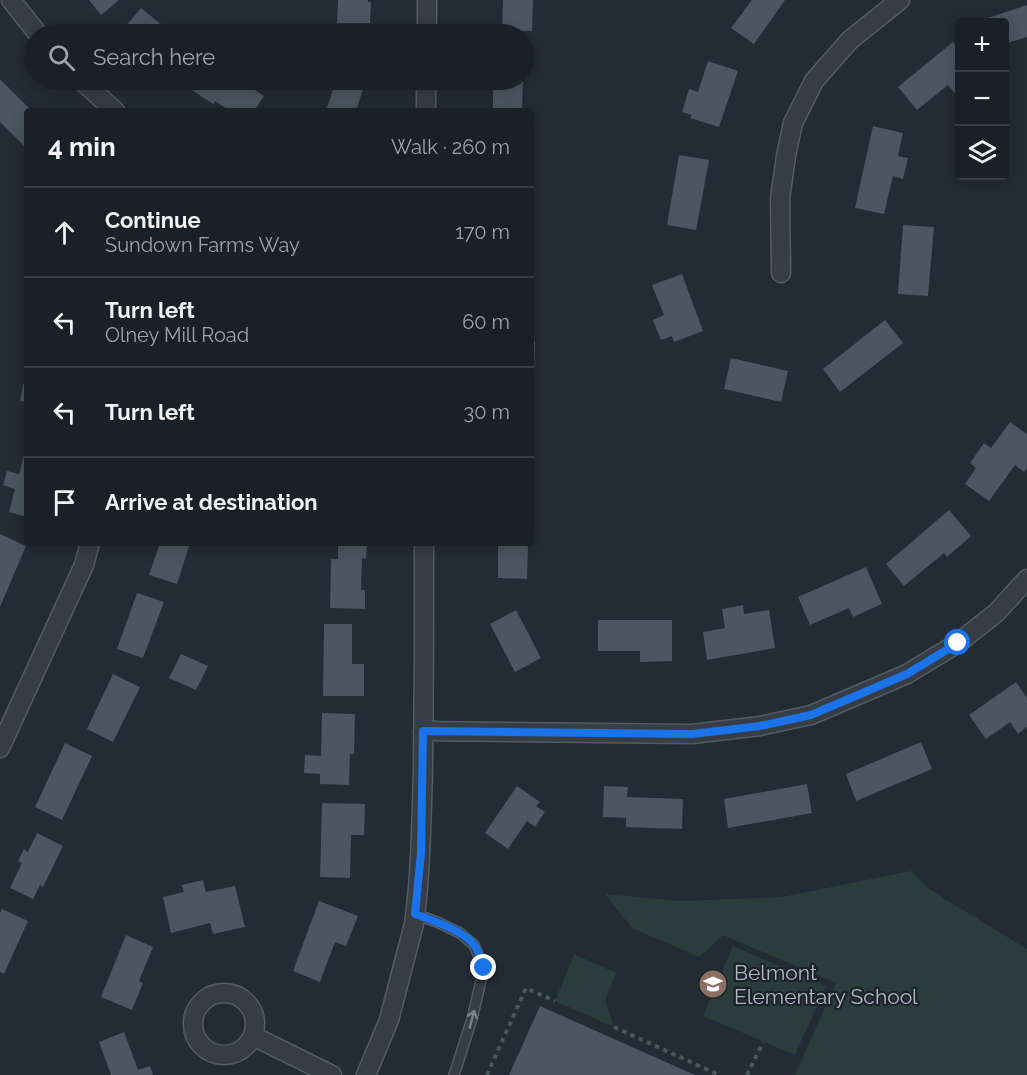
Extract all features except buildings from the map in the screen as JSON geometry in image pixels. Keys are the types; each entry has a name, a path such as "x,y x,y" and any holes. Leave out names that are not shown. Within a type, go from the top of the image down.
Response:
{"street":[{"path":"11,0 30,24"},
{"path":"427,0 427,24"},
{"path":"781,273 780,199 793,123 814,81 850,40 900,0"},
{"path":"92,90 113,108"},
{"path":"426,90 426,108"},
{"path":"0,748 84,565 89,546"},
{"path":"366,1075 389,1020 415,914 421,853 424,546"},
{"path":"423,731 692,734 760,726 811,715 907,674 958,643 996,613 1027,579"},
{"path":"253,1036 332,1075"}],"lane":[{"path":"415,914 460,933 474,945 484,968 472,1019 454,1075"}],"path":[{"path":"488,1075 526,988 555,1001"},
{"path":"614,1027 720,1075"},
{"path":"747,1075 763,1042"}],"shaded area":[{"path":"911,871 929,889 1027,949 1027,1075 795,1075 836,983 723,935 699,957 632,928 605,894 680,901 782,897"},
{"path":"733,946 826,986 795,1055 703,1016"},
{"path":"574,954 616,973 605,1000 614,1027 555,1001"}],"place":[{"name":"Belmont Elementary School","path":"713,984"}],"route":[{"path":"484,968 474,945 460,933 415,914 421,853 423,731 692,734 760,726 811,715 907,674 958,643"}]}
